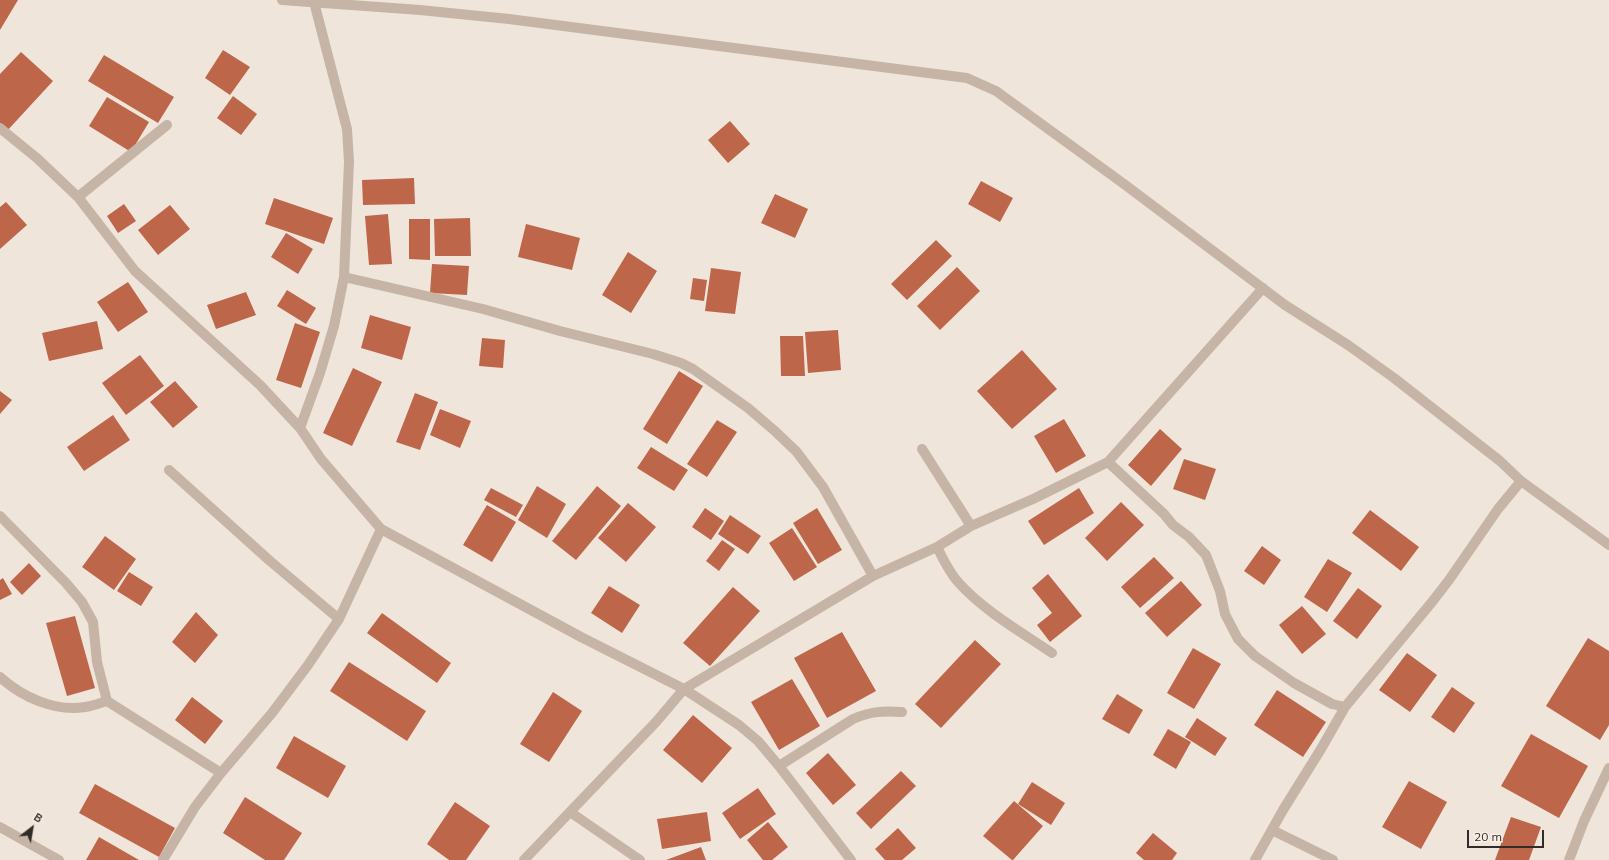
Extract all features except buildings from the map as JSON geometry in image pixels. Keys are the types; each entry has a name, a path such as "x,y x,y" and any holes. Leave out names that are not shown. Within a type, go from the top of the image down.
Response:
{"street":[{"path":"282,0 420,10 510,19 967,78 990,88 1010,102 1130,188 1285,305 1348,345 1394,378 1500,461 1520,481 1609,545"},
{"path":"300,428 320,373 334,326 344,277 349,162 347,129 314,2"},
{"path":"78,197 167,125"},
{"path":"0,128 38,159 78,197 135,270 260,386 300,428 321,459 381,529 581,637 684,689 739,725 758,741 779,766 851,860"},
{"path":"344,277 483,309 560,331 653,354 681,363 693,369 748,408 796,451 823,487 873,576"},
{"path":"524,860 656,722 684,689 873,576 937,547 971,526 1034,499 1108,462 1263,288"},
{"path":"922,449 971,526"},
{"path":"1108,462 1164,514 1173,525 1190,537 1206,555 1220,591 1225,614 1238,639 1256,656 1294,683 1332,704 1345,707"},
{"path":"169,470 270,562 339,619"},
{"path":"1255,860 1322,749 1345,707 1436,596 1498,509 1520,481"},
{"path":"0,516 66,583 82,602 93,622 97,662 107,702 221,773"},
{"path":"163,860 194,807 272,713 308,665 339,619 381,529"},
{"path":"937,547 957,581 968,592 993,613 1052,653"},
{"path":"0,677 8,685 32,698 56,705 71,708 85,707 107,702"},
{"path":"779,766 853,719 866,713 881,710 902,712"},
{"path":"1569,860 1584,821 1609,768"},
{"path":"570,812 640,860"},
{"path":"0,827 59,860"},
{"path":"1272,830 1333,860"}]}
